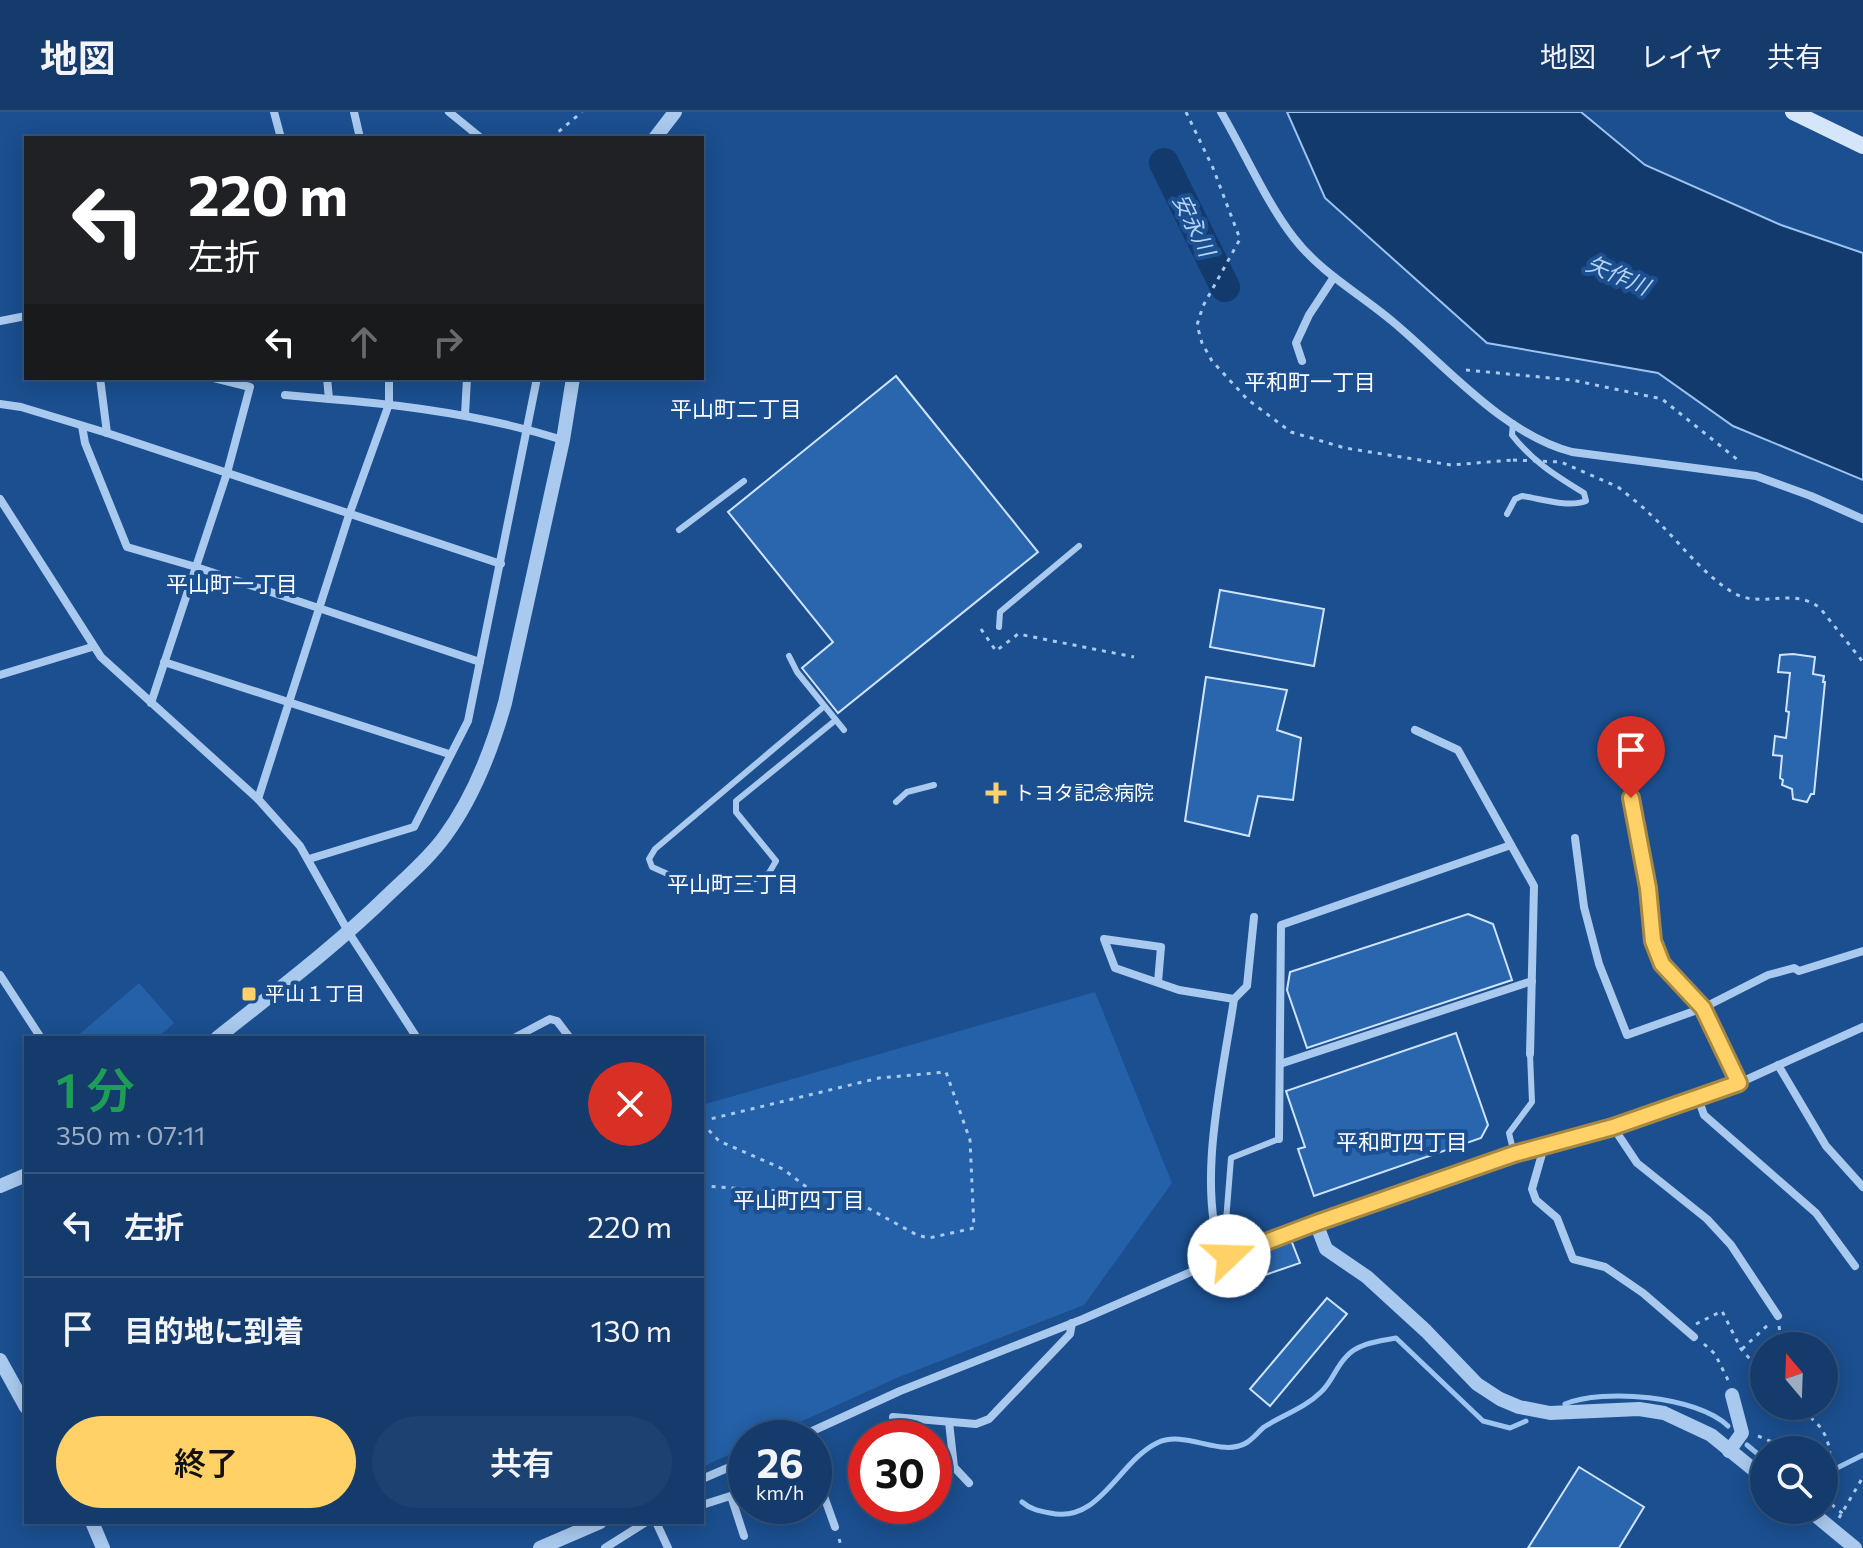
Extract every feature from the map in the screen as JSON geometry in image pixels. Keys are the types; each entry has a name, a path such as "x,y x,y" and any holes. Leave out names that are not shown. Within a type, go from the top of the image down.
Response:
{"main road":[{"path":"1793,112 1863,146"}],"street":[{"path":"274,112 280,136"},
{"path":"354,112 360,136"},
{"path":"449,112 479,136"},
{"path":"657,136 675,112"},
{"path":"1221,112 1296,240 1334,277 1392,321 1444,368 1513,423 1548,446 1572,452 1756,476 1863,519"},
{"path":"1302,361 1296,343 1309,315 1334,277"},
{"path":"0,321 24,316"},
{"path":"100,380 107,433"},
{"path":"151,703 227,473 250,387 222,380"},
{"path":"327,380 329,399"},
{"path":"258,799 349,515 389,404 389,380"},
{"path":"465,415 467,380"},
{"path":"309,859 414,827 468,721 537,380"},
{"path":"220,1036 349,933 420,865 445,836 468,797 505,703 563,440 573,380"},
{"path":"285,395 389,404 465,415 563,440"},
{"path":"0,404 21,407 107,433 501,564"},
{"path":"82,426 85,443 127,547 480,662"},
{"path":"0,499 92,647 258,799 309,859 349,933 416,1036"},
{"path":"0,675 92,647"},
{"path":"164,662 449,754"},
{"path":"1415,730 1458,750 1534,886 1530,1054"},
{"path":"1631,798 1648,888 1653,941 1662,964 1703,1008 1739,1083"},
{"path":"1575,838 1584,907 1599,964 1627,1035 1703,1008 1768,975 1794,968 1799,971 1814,968 1863,951"},
{"path":"1279,1139 1281,925 1511,845"},
{"path":"1226,1257 1217,1243 1210,1170 1234,999 1247,986 1254,917"},
{"path":"1158,982 1161,947 1104,939 1115,968 1179,990 1234,999"},
{"path":"0,975 40,1036"},
{"path":"1280,1064 1532,981"},
{"path":"518,1036 550,1019 557,1021 568,1036"},
{"path":"832,1423 900,1391 1072,1323 1226,1257 1514,1154 1613,1127 1698,1098 1739,1083 1863,1027"},
{"path":"1778,1065 1826,1146 1863,1187"},
{"path":"1698,1098 1704,1115 1816,1213 1855,1266"},
{"path":"1613,1127 1637,1163 1707,1219 1731,1245 1778,1316"},
{"path":"1544,1147 1532,1189 1536,1200 1557,1218 1573,1259 1605,1267 1643,1293 1694,1337"},
{"path":"0,1186 24,1176"},
{"path":"1316,1223 1326,1249 1367,1277 1426,1331 1477,1384 1500,1399 1519,1407 1550,1413 1652,1410 1711,1435 1750,1467"},
{"path":"952,1422 976,1424 989,1419 1070,1334 1072,1323"},
{"path":"0,1360 24,1403"},
{"path":"1729,1451 1742,1433 1732,1395"},
{"path":"893,1417 927,1420"},
{"path":"952,1449 954,1467 969,1483"},
{"path":"704,1478 728,1468"},
{"path":"704,1504 728,1497"},
{"path":"832,1519 835,1527"},
{"path":"93,1524 103,1548"},
{"path":"540,1548 595,1524"},
{"path":"605,1548 644,1524"},
{"path":"657,1524 668,1548"},
{"path":"740,1524 744,1536"},
{"path":"1828,1524 1855,1548"}],"lane":[{"path":"1507,514 1515,499 1522,496 1569,504 1586,501 1584,493 1548,472 1523,449 1512,435 1513,423"},
{"path":"679,530 744,481"},
{"path":"999,627 1000,612 1079,546"},
{"path":"789,656 797,672 844,730"},
{"path":"821,709 655,849 649,859 652,867 690,884 748,882 769,873 776,861 736,812 736,801 832,723"},
{"path":"896,802 907,792 934,785"},
{"path":"1514,1154 1509,1133 1532,1102 1530,1054"},
{"path":"1226,1257 1231,1158 1279,1139"}],"path":[{"path":"553,136 582,112"},
{"path":"1186,112 1213,168 1240,239 1197,325 1212,361 1247,399 1291,432 1345,448 1451,465 1513,460 1561,462 1618,487 1651,514 1691,558 1731,592 1749,600 1787,596 1812,602 1863,662"},
{"path":"1444,368 1572,380 1662,399 1756,476"},
{"path":"981,629 996,651 1018,634 1134,657"},
{"path":"704,1122 879,1078 946,1072 970,1140 974,1228 929,1238 917,1235 844,1195 704,1186"},
{"path":"704,1124 719,1141 783,1169 811,1191"},
{"path":"1686,1330 1722,1311 1741,1349 1750,1359"},
{"path":"1778,1316 1780,1332"},
{"path":"1741,1349 1778,1316"},
{"path":"1694,1337 1715,1354 1728,1377 1732,1395"},
{"path":"1742,1433 1759,1436"},
{"path":"1832,1527 1843,1514 1863,1477"},
{"path":"1838,1510 1843,1514"}],"shaded area":[{"path":"139,983 174,1023 159,1036 77,1036"},
{"path":"1095,992 1172,1183 1084,1305 899,1377 805,1420 728,1420 728,1455 704,1466 704,1104"}],"water":[{"name":"矢作川","path":"1287,112 1581,112 1645,165 1781,225 1863,253 1863,480 1733,426 1658,373 1487,343 1325,198"}],"building":[{"path":"896,376 1038,552 838,713 802,668 833,642 728,512"},
{"path":"1220,590 1324,609 1314,666 1210,647"},
{"path":"1780,655 1815,657 1813,674 1824,676 1825,682 1814,794 1807,802 1793,799 1792,789 1782,785 1782,756 1773,755 1775,736 1786,738 1789,712 1786,711 1790,673 1778,672"},
{"path":"1206,677 1287,690 1277,730 1301,738 1293,800 1258,796 1249,836 1185,821"},
{"path":"1468,914 1493,924 1512,980 1307,1048 1287,990 1290,972"},
{"path":"1456,1033 1488,1125 1481,1138 1314,1196 1298,1149 1305,1147 1286,1091"},
{"path":"1291,1240 1300,1263 1224,1289 1217,1268"},
{"path":"1327,1298 1347,1314 1270,1406 1250,1389"},
{"path":"1579,1467 1644,1507 1619,1548 1528,1548"}],"waterway":[{"name":"安永川","path":"1164,163 1225,287"},
{"path":"1022,1502 1035,1509 1067,1514 1096,1501 1143,1452 1157,1443 1179,1439 1225,1447 1246,1443 1264,1427 1315,1398 1351,1352 1369,1343 1396,1338 1483,1421 1510,1428 1526,1421"},
{"path":"1565,1404 1602,1396 1649,1398 1695,1408 1728,1426"},
{"path":"1838,1468 1863,1455"}],"place":[{"name":"トヨタ記念病院","path":"996,793"},
{"name":"平山１丁目","path":"249,994"}],"district":[{"name":"平和町一丁目","path":"1310,382"},
{"name":"平山町二丁目","path":"736,409"},
{"name":"平山町一丁目","path":"232,584"},
{"name":"平山町三丁目","path":"733,884"},
{"name":"平和町四丁目","path":"1402,1142"},
{"name":"平山町四丁目","path":"799,1200"}],"route":[{"path":"1229,1256 1514,1154 1613,1127 1739,1083 1703,1008 1662,964 1653,941 1648,888 1631,798"}]}
